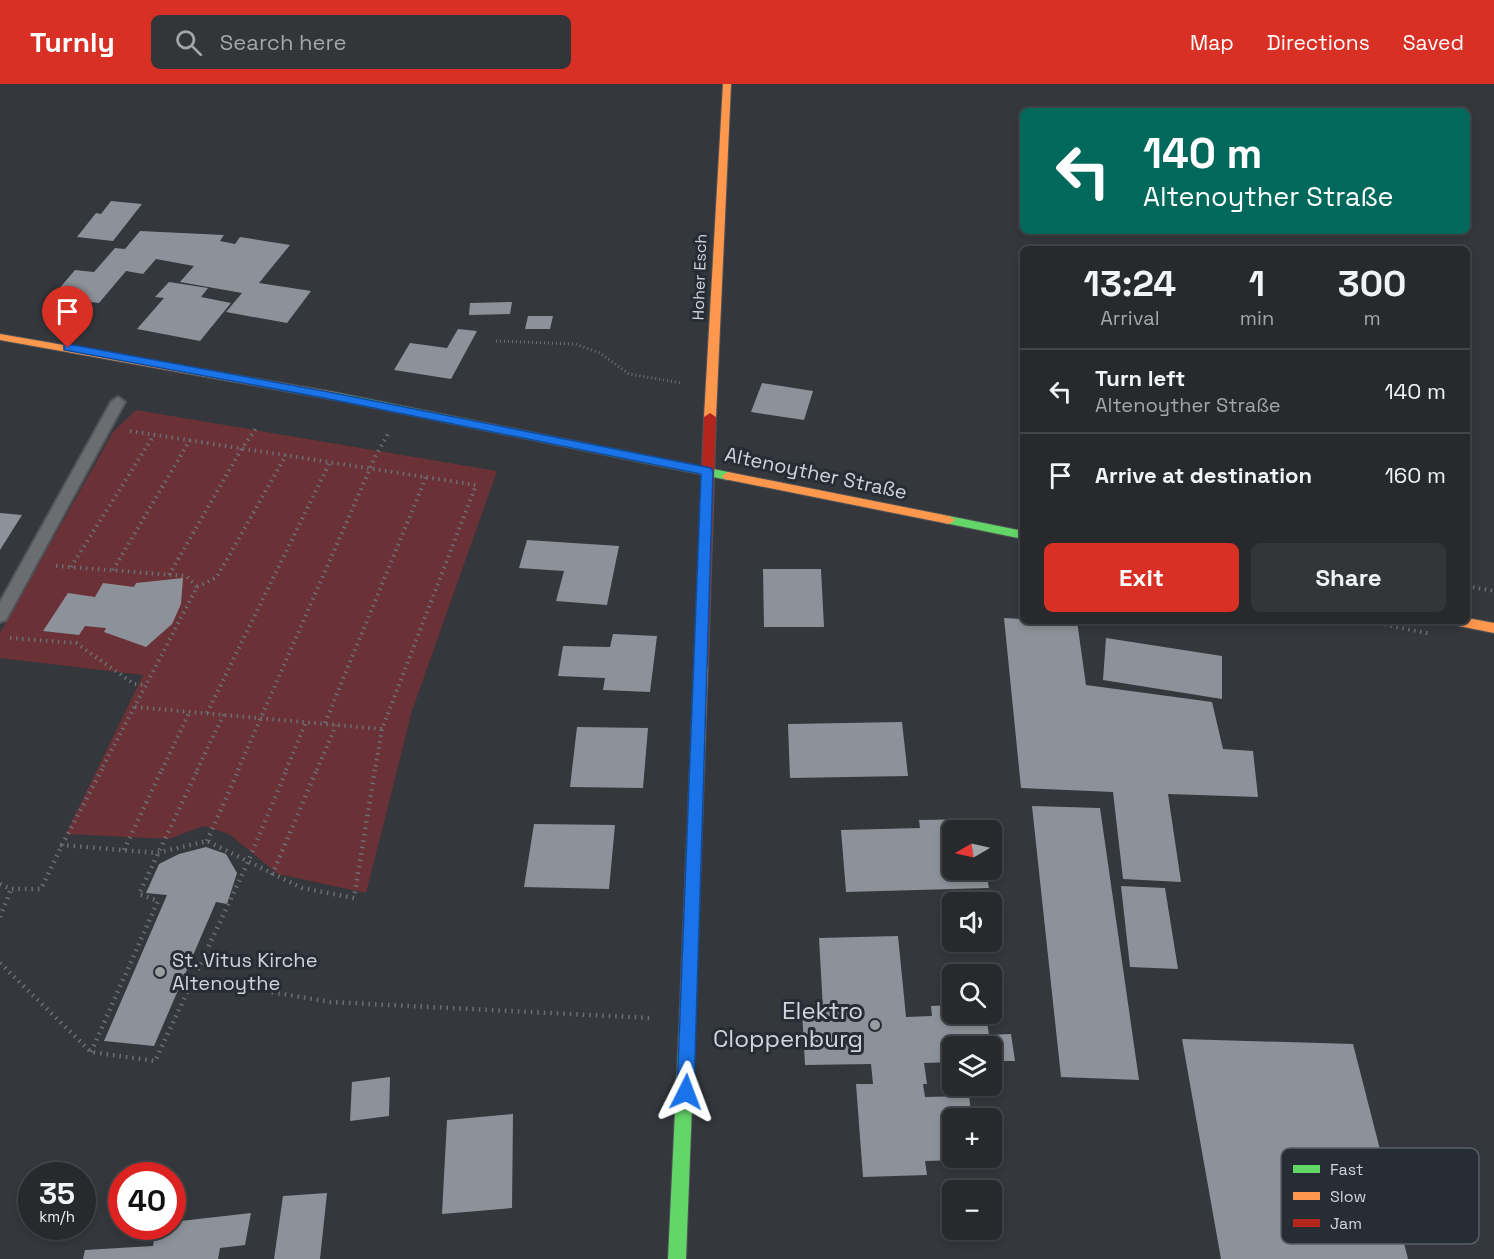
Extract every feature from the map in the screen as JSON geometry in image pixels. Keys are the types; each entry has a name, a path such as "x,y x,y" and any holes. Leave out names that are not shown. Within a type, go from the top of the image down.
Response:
{"street":[{"name":"Hoher Esch","path":"677,1259 689,1020 707,471 727,84"},
{"name":"Altenoyther Straße","path":"0,337 150,362 401,410 1020,534"},
{"path":"1470,623 1494,628"}],"lane":[{"path":"0,616 118,402"}],"path":[{"path":"496,341 575,344 600,353 629,374 663,381 711,385"},
{"path":"207,841 370,468 401,410"},
{"path":"170,575 242,448 258,426"},
{"path":"62,845 157,853 207,841 302,888 354,898 382,729 476,485 103,427"},
{"path":"71,567 154,435"},
{"path":"113,570 190,440"},
{"path":"0,884 10,889 41,888 197,586 217,577 286,455"},
{"path":"207,713 330,462"},
{"path":"325,723 426,477"},
{"path":"28,564 186,576 197,586"},
{"path":"1470,587 1494,591"},
{"path":"0,637 76,644 134,684 146,685"},
{"path":"135,707 382,729"},
{"path":"124,850 190,711"},
{"path":"91,1052 158,901 139,894 224,714"},
{"path":"0,963 91,1052 155,1061 248,862 306,722"},
{"path":"272,875 336,725"},
{"path":"0,917 10,889"},
{"path":"194,979 330,1002 689,1020"}],"shaded area":[{"path":"136,410 497,471 412,711 366,893 278,874 229,834 203,826 169,839 66,834 143,675 0,658 0,633 113,432"}],"building":[{"path":"111,201 142,204 113,241 77,237 96,213 101,214"},
{"path":"140,231 224,235 220,241 235,244 240,237 290,245 259,283 311,291 287,323 226,312 242,293 180,282 194,266 156,259 143,274 126,271 99,303 52,297 75,270 94,272 115,248 125,249"},
{"path":"169,282 208,288 201,297 231,303 200,341 137,329 164,298 155,297"},
{"path":"512,302 510,314 469,315 470,303"},
{"path":"528,316 553,316 550,329 525,329"},
{"path":"458,329 477,331 451,379 394,370 410,343 447,348"},
{"path":"762,383 813,391 804,420 751,412"},
{"path":"0,513 22,515 0,550"},
{"path":"527,540 619,546 607,605 556,601 564,571 519,568"},
{"path":"763,569 821,569 824,627 764,627"},
{"path":"183,578 181,604 172,624 146,647 104,632 106,628 85,626 79,635 43,631 68,593 95,597 103,583 134,587 136,583"},
{"path":"1004,618 1020,619 1020,624 1077,624 1086,685 1212,702 1223,749 1253,751 1258,797 1168,794 1181,882 1123,879 1113,792 1021,788"},
{"path":"613,634 657,636 650,692 603,690 605,678 558,676 563,646 610,647"},
{"path":"1106,638 1222,656 1222,699 1103,680"},
{"path":"902,722 908,776 790,778 788,724"},
{"path":"577,727 648,728 643,788 570,787"},
{"path":"1032,806 1100,808 1139,1080 1061,1077"},
{"path":"978,819 942,820 942,880 988,880 989,888 846,892 841,830 920,828 919,820"},
{"path":"534,824 615,825 609,889 524,887"},
{"name":"St. Vitus Kirche Altenoythe","path":"206,847 226,854 237,873 227,904 216,902 154,1046 104,1041 167,895 146,893 159,864 179,854"},
{"path":"1121,886 1165,888 1178,969 1130,967"},
{"path":"898,936 906,1017 932,1016 931,1006 942,1005 942,1024 987,1024 989,1035 1011,1034 1015,1061 1002,1061 1002,1036 942,1036 942,1062 924,1063 927,1084 923,1084 925,1097 969,1096 971,1108 942,1108 942,1161 925,1161 927,1175 863,1177 856,1084 873,1084 871,1064 805,1065 802,1010 823,1009 819,938"},
{"path":"1182,1039 1353,1044 1380,1148 1281,1148 1281,1244 1404,1244 1408,1259 1221,1259"},
{"path":"390,1077 389,1116 350,1121 352,1082"},
{"path":"513,1114 512,1208 442,1214 447,1120"},
{"path":"327,1193 320,1259 274,1259 283,1196"},
{"path":"251,1213 245,1245 220,1248 218,1259 83,1259 85,1250 153,1246 154,1240 186,1240 186,1220"}],"traffic: fast":[{"path":"334,396 728,476"},
{"path":"949,520 1020,534"},
{"path":"677,1259 687,1028"}],"traffic: slow":[{"path":"710,417 727,84"},
{"path":"0,337 334,396"},
{"path":"728,476 949,520"},
{"path":"1470,623 1494,628"},
{"path":"687,1028 701,665"}],"traffic: jam":[{"path":"701,665 710,417"}],"place":[{"name":"St. Vitus Kirche Altenoythe","path":"160,972"},
{"name":"Elektro Cloppenburg","path":"875,1025"}],"route":[{"path":"68,348 329,395 707,471 686,1092"}]}
